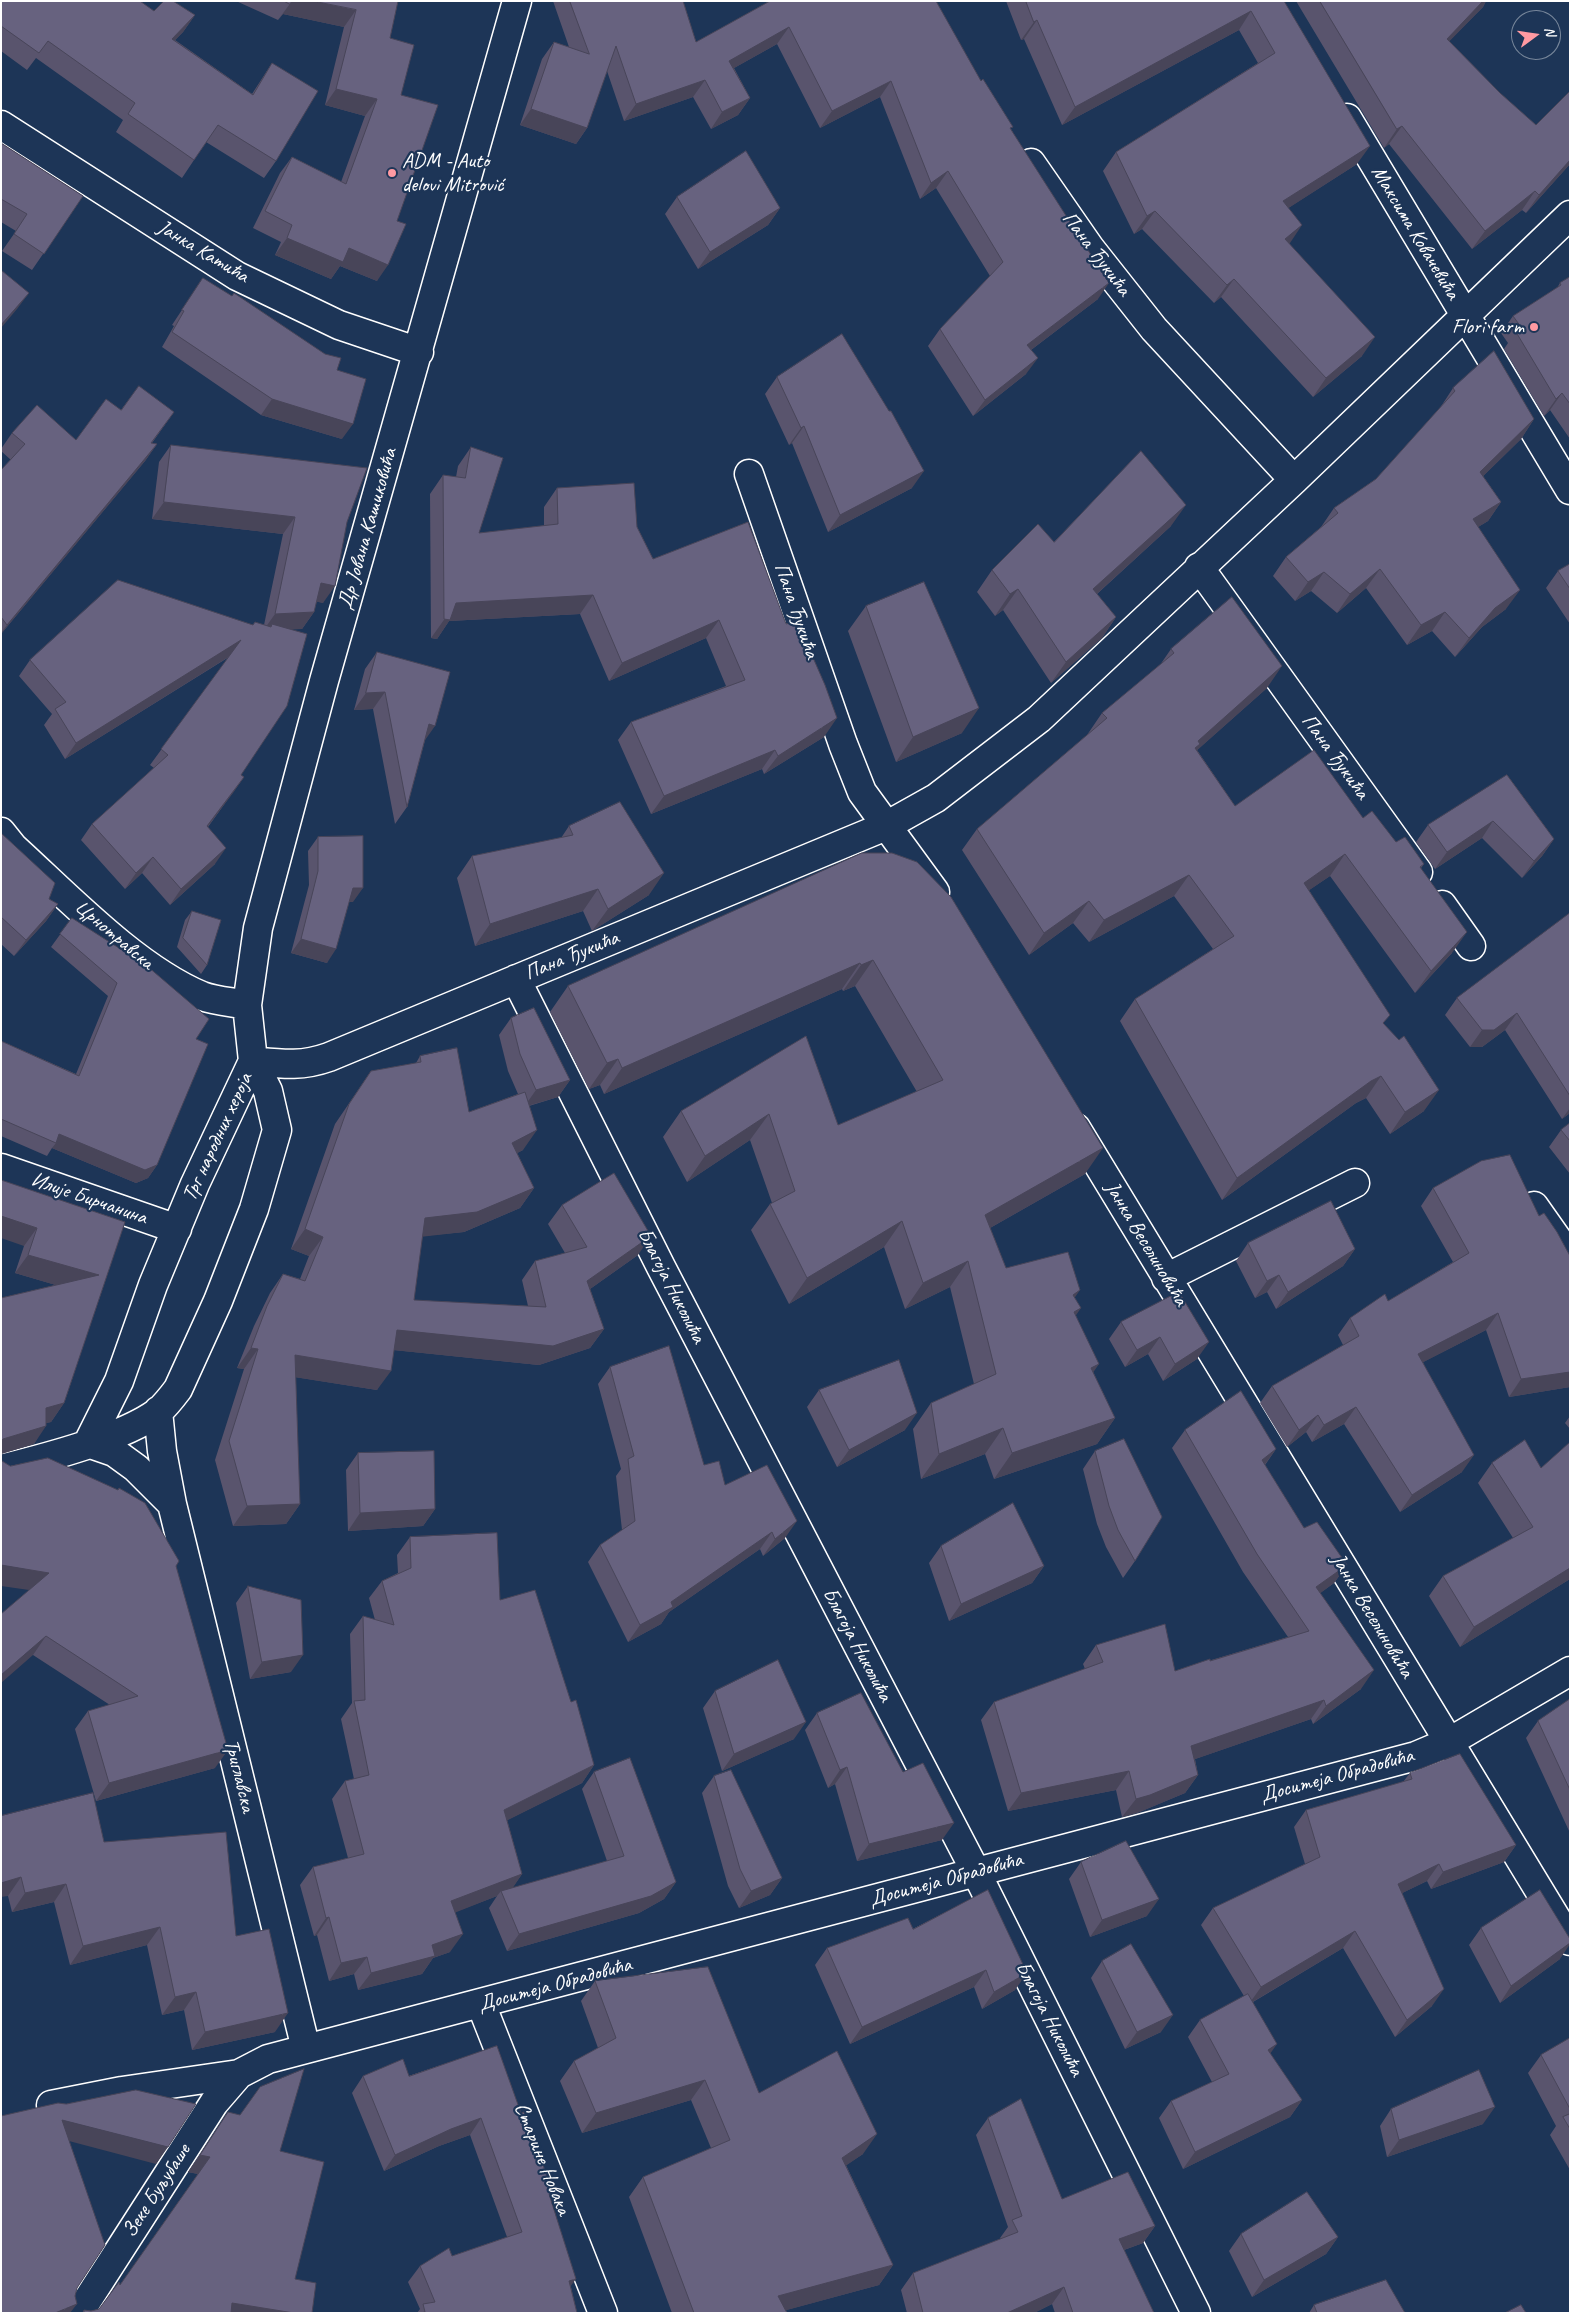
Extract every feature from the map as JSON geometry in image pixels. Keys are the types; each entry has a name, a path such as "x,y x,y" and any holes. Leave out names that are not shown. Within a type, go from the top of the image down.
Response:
{"street":[{"name":"Др Јована Кашиковића","path":"253,1061 247,1005 258,928 265,899 324,681 419,352 517,1"},
{"name":"Максима Ковачевића","path":"1334,95 1570,490"},
{"name":"Јанка Катића","path":"1,125 237,276 339,325 419,352"},
{"name":"Пана Ђукића","path":"1015,140 1090,248 1154,330 1294,480"},
{"name":"Пана Ђукића","path":"253,1061 291,1065 311,1063 886,826 936,798 1039,719 1294,480 1570,215"},
{"name":"Пана Ђукића","path":"749,474 843,744 862,792 886,826"},
{"name":"Пана Ђукића","path":"1199,567 1471,946"},
{"path":"886,826 932,887 947,912"},
{"name":"Црнотравска","path":"1,832 13,846 108,934 165,978 203,996 247,1005"},
{"name":"Благоја Николића","path":"516,979 665,1276 976,1872 1196,2313"},
{"name":"Трг народних хероја","path":"88,1443 119,1381 153,1285 195,1184 253,1061"},
{"name":"Трг народних хероја","path":"88,1443 136,1425 158,1411 178,1389 218,1301 254,1209 277,1130 268,1091 253,1061"},
{"name":"Јанка Веселиновића","path":"1064,1108 1570,1941"},
{"name":"Илије Бирчанина","path":"1,1168 177,1229"},
{"path":"1166,1278 1355,1183"},
{"path":"1534,1206 1570,1257"},
{"name":"Триглавска","path":"158,1411 162,1451 172,1504 306,2049"},
{"path":"1,1469 88,1443 114,1452 136,1468 172,1504"},
{"name":"Доситеја Обрадовића","path":"306,2049 1416,1756 1449,1742 1570,1671"},
{"name":"Старине Новака","path":"480,2004 604,2313"},
{"name":"Зеке Буљубаше","path":"79,2313 214,2103 240,2074 268,2059 306,2049"},
{"name":"Зеке Буљубаше","path":"52,2105 122,2091 240,2074"}],"building":[{"path":"1,1 140,1 154,11 164,1 173,1 195,15 172,39 253,95 272,63 318,91 276,161 218,125 194,160 128,114 135,103 48,41 39,53 1,26"},
{"path":"313,1 398,1 390,38 414,45 401,95 438,105 397,221 406,224 388,265 349,248 343,262 287,238 292,225 265,211 292,157 346,184 377,99 336,89 356,10"},
{"path":"570,1 683,1 696,42 770,1 936,1 981,81 983,79 1013,127 1010,128 1109,283 1027,345 1038,358 985,400 940,329 1003,262 948,171 931,183 891,81 832,111 789,27 729,61 750,98 722,112 705,80 636,104 616,46 587,128 531,109 554,42 589,54"},
{"path":"1026,1 1284,1 1370,146 1283,201 1302,225 1285,239 1375,337 1326,378 1234,279 1227,285 1155,211 1147,216 1116,152 1275,53 1251,11 1075,107 1037,20 1034,22"},
{"path":"1320,1 1483,1 1447,39 1500,93 1536,125 1570,91 1570,160 1539,195 1535,191 1485,231 1402,126 1397,129"},
{"path":"1,143 83,196 44,254 14,234 27,214 1,199"},
{"path":"746,151 780,208 710,252 677,197"},
{"path":"1,270 29,293 1,325"},
{"path":"1570,277 1570,404 1562,393 1556,399 1516,332 1521,327 1513,316 1561,285 1560,283"},
{"path":"203,278 232,296 234,293 325,354 341,358 337,370 366,379 353,424 272,399 172,332 184,311 182,310"},
{"path":"842,334 889,411 891,411 924,471 840,515 804,426 801,428 777,377"},
{"path":"1494,351 1534,419 1480,472 1501,502 1473,519 1520,590 1495,608 1469,638 1445,612 1421,625 1380,569 1350,594 1324,572 1308,582 1286,557 1338,513 1334,508 1376,479 1455,391 1453,388"},
{"path":"139,386 174,412 151,443 157,444 7,625 1,617 1,470 25,444 12,433 37,405 76,440 106,399 121,410"},
{"path":"171,445 367,468 347,522 335,586 321,583 314,612 275,614 295,517 164,502"},
{"path":"471,447 503,458 479,533 558,524 557,488 634,483 637,527 653,559 748,522 786,624 797,621 837,718 778,756 775,750 664,796 631,722 745,680 719,620 622,663 593,595 456,603 450,620 444,619 443,475 465,478"},
{"path":"1141,451 1186,505 1093,589 1116,617 1066,662 1018,589 1010,594 992,570 1038,524 1054,542"},
{"path":"1570,564 1570,589 1558,571"},
{"path":"118,580 253,625 255,622 271,627 272,624 307,634 287,706 241,775 244,777 207,826 226,848 181,889 153,857 136,873 92,824 168,755 161,749 241,640 76,743 55,709 66,702 30,660"},
{"path":"924,582 979,708 913,737 866,606"},
{"path":"1232,597 1282,666 1198,741 1200,744 1195,748 1235,806 1314,750 1363,818 1372,811 1396,842 1405,837 1424,864 1420,867 1467,932 1431,971 1345,854 1304,883 1390,1015 1383,1023 1399,1040 1404,1036 1439,1090 1405,1112 1381,1076 1371,1081 1237,1178 1135,999 1234,936 1189,875 1104,920 1089,901 1044,933 977,829 1107,718 1102,713 1174,653 1171,649"},
{"path":"377,652 450,672 435,726 429,724 407,807 385,692 366,693"},
{"path":"1507,775 1554,839 1534,861 1493,821 1447,852 1428,825"},
{"path":"620,802 664,873 608,909 598,889 490,924 472,856 573,835 569,826"},
{"path":"1,833 55,883 49,899 58,904 26,940 1,917"},
{"path":"363,836 363,888 353,888 336,949 301,939 318,871 318,837"},
{"path":"862,853 892,853 917,862 951,897 1103,1148 985,1215 1006,1268 1068,1252 1080,1290 1073,1295 1081,1308 1074,1312 1099,1364 1091,1368 1115,1418 1012,1453 1003,1428 939,1454 931,1403 996,1374 968,1261 923,1283 902,1221 807,1278 770,1204 795,1191 769,1114 705,1156 681,1111 806,1036 838,1125 943,1080 873,960 861,965 860,963 622,1068 618,1059 607,1063 568,986"},
{"path":"192,911 221,920 207,965 183,938"},
{"path":"1570,913 1570,1096 1517,1013 1494,1030 1482,1030 1457,998"},
{"path":"72,918 147,966 209,1019 196,1039 208,1044 157,1165 145,1170 59,1134 56,1143 1,1119 1,1041 79,1076 117,983 60,934"},
{"path":"534,1008 570,1080 536,1090 520,1054 511,1018"},
{"path":"457,1048 469,1112 525,1092 537,1130 512,1143 534,1188 477,1212 425,1218 414,1300 546,1307 535,1261 587,1247 562,1205 614,1173 651,1236 587,1281 604,1329 553,1346 397,1330 391,1371 295,1355 300,1504 247,1506 229,1441 258,1349 251,1348 267,1306 283,1274 305,1281 323,1237 305,1229 349,1104 371,1071 421,1062 420,1056"},
{"path":"1570,1123 1570,1141 1561,1130"},
{"path":"1510,1155 1539,1216 1544,1213 1570,1256 1570,1372 1521,1379 1498,1313 1418,1354 1474,1455 1412,1495 1356,1407 1324,1425 1318,1415 1299,1430 1272,1386 1359,1336 1350,1318 1385,1294 1388,1301 1469,1253 1433,1188 1481,1161"},
{"path":"1,1180 125,1222 64,1403 46,1408 46,1426 3,1439 1,1442 1,1298 99,1275 28,1255 37,1228 1,1216"},
{"path":"1331,1201 1355,1249 1288,1292 1279,1275 1267,1281 1248,1243"},
{"path":"1179,1292 1209,1342 1175,1364 1160,1337 1137,1350 1121,1322"},
{"path":"669,1346 704,1465 719,1461 725,1485 767,1465 797,1521 775,1539 772,1532 671,1602 673,1607 640,1625 600,1545 635,1521 628,1459 634,1456 610,1367"},
{"path":"899,1360 917,1413 849,1450 819,1390"},
{"path":"1241,1391 1276,1449 1262,1460 1304,1528 1317,1522 1347,1565 1316,1587 1374,1670 1326,1706 1324,1700 1191,1746 1198,1775 1150,1795 1136,1799 1129,1771 1021,1793 994,1702 1103,1662 1096,1645 1165,1624 1175,1671 1309,1631 1257,1554 1185,1430"},
{"path":"1124,1439 1162,1517 1135,1561 1118,1530 1109,1506 1095,1451"},
{"path":"1525,1440 1541,1468 1570,1442 1570,1568 1474,1627 1443,1576 1533,1527 1492,1463"},
{"path":"434,1451 435,1509 360,1513 358,1453"},
{"path":"48,1458 118,1490 119,1488 145,1503 179,1561 176,1566 228,1750 109,1783 88,1711 138,1696 46,1636 1,1675 1,1614 49,1573 1,1565 1,1459 10,1466"},
{"path":"1013,1503 1044,1566 961,1604 941,1546"},
{"path":"497,1533 500,1600 535,1590 571,1702 576,1700 594,1765 504,1810 522,1874 451,1901 463,1934 432,1945 435,1956 371,1973 367,1957 341,1963 329,1917 326,1918 313,1867 364,1854 345,1781 369,1775 354,1701 365,1700 363,1616 394,1625 382,1581 411,1568 410,1537"},
{"path":"248,1586 301,1600 303,1655 262,1662"},
{"path":"778,1660 806,1722 734,1754 715,1691"},
{"path":"861,1693 903,1772 923,1763 954,1823 869,1844 847,1767 840,1770 817,1713"},
{"path":"1570,1699 1570,1790 1538,1721"},
{"path":"1460,1754 1516,1845 1443,1872 1439,1864 1398,1884 1444,1989 1407,2020 1355,1931 1261,1987 1213,1908 1320,1857 1306,1810 1412,1779 1410,1773"},
{"path":"630,1758 676,1882 651,1896 519,1934 501,1891 624,1856 594,1772"},
{"path":"731,1770 782,1878 751,1891 740,1869 714,1776"},
{"path":"93,1793 104,1842 226,1832 236,1936 269,1929 288,2013 205,2032 196,1992 175,1997 160,1927 83,1946 66,1884 25,1893 21,1877 1,1883 1,1816"},
{"path":"1126,1841 1159,1899 1102,1920 1081,1862"},
{"path":"988,1890 1027,1973 994,1992 986,1970 862,2027 827,1948 908,1918 913,1929"},
{"path":"1540,1890 1570,1939 1570,1943 1511,1986 1481,1928"},
{"path":"1131,1944 1173,2015 1137,2032 1102,1961"},
{"path":"708,1967 759,2093 837,2051 877,2134 842,2158 893,2265 778,2296 787,2313 694,2313 643,2177 730,2140 705,2080 596,2113 574,2061 616,2038 595,1981"},
{"path":"1248,1994 1277,2044 1268,2050 1302,2100 1195,2152 1171,2101 1229,2074 1200,2020"},
{"path":"1570,2038 1570,2109 1541,2055"},
{"path":"497,2046 521,2113 524,2112 553,2193 549,2194 576,2279 569,2281 577,2313 420,2313 425,2312 423,2304 435,2302 420,2266 449,2248 452,2256 522,2232 481,2118 451,2129 395,2155 363,2076 403,2059 409,2076"},
{"path":"304,2069 280,2151 324,2162 295,2279 316,2283 312,2313 294,2313 232,2303 231,2313 84,2313 84,2310 99,2309 119,2282 120,2285 210,2157 200,2155 228,2112 240,2115 260,2087"},
{"path":"1479,2070 1495,2107 1399,2140 1391,2109"},
{"path":"136,2090 196,2104 168,2147 62,2120 105,2245 77,2288 75,2296 77,2304 55,2313 1,2313 1,2116 58,2103 66,2104"},
{"path":"1021,2099 1062,2199 1128,2172 1155,2226 1119,2239 1154,2313 1073,2313 1064,2287 1007,2313 923,2313 913,2273 1018,2232 1012,2220 1022,2216 988,2118"},
{"path":"1570,2114 1570,2129 1563,2117"},
{"path":"1307,2192 1338,2237 1264,2280 1241,2234"},
{"path":"1386,2280 1405,2313 1317,2313 1314,2305"},
{"path":"1521,2305 1526,2313 1505,2313"}],"place":[{"name":"ADM - Auto delovi Mitrović","path":"392,173"},
{"name":"Flori farm","path":"1534,327"}]}
